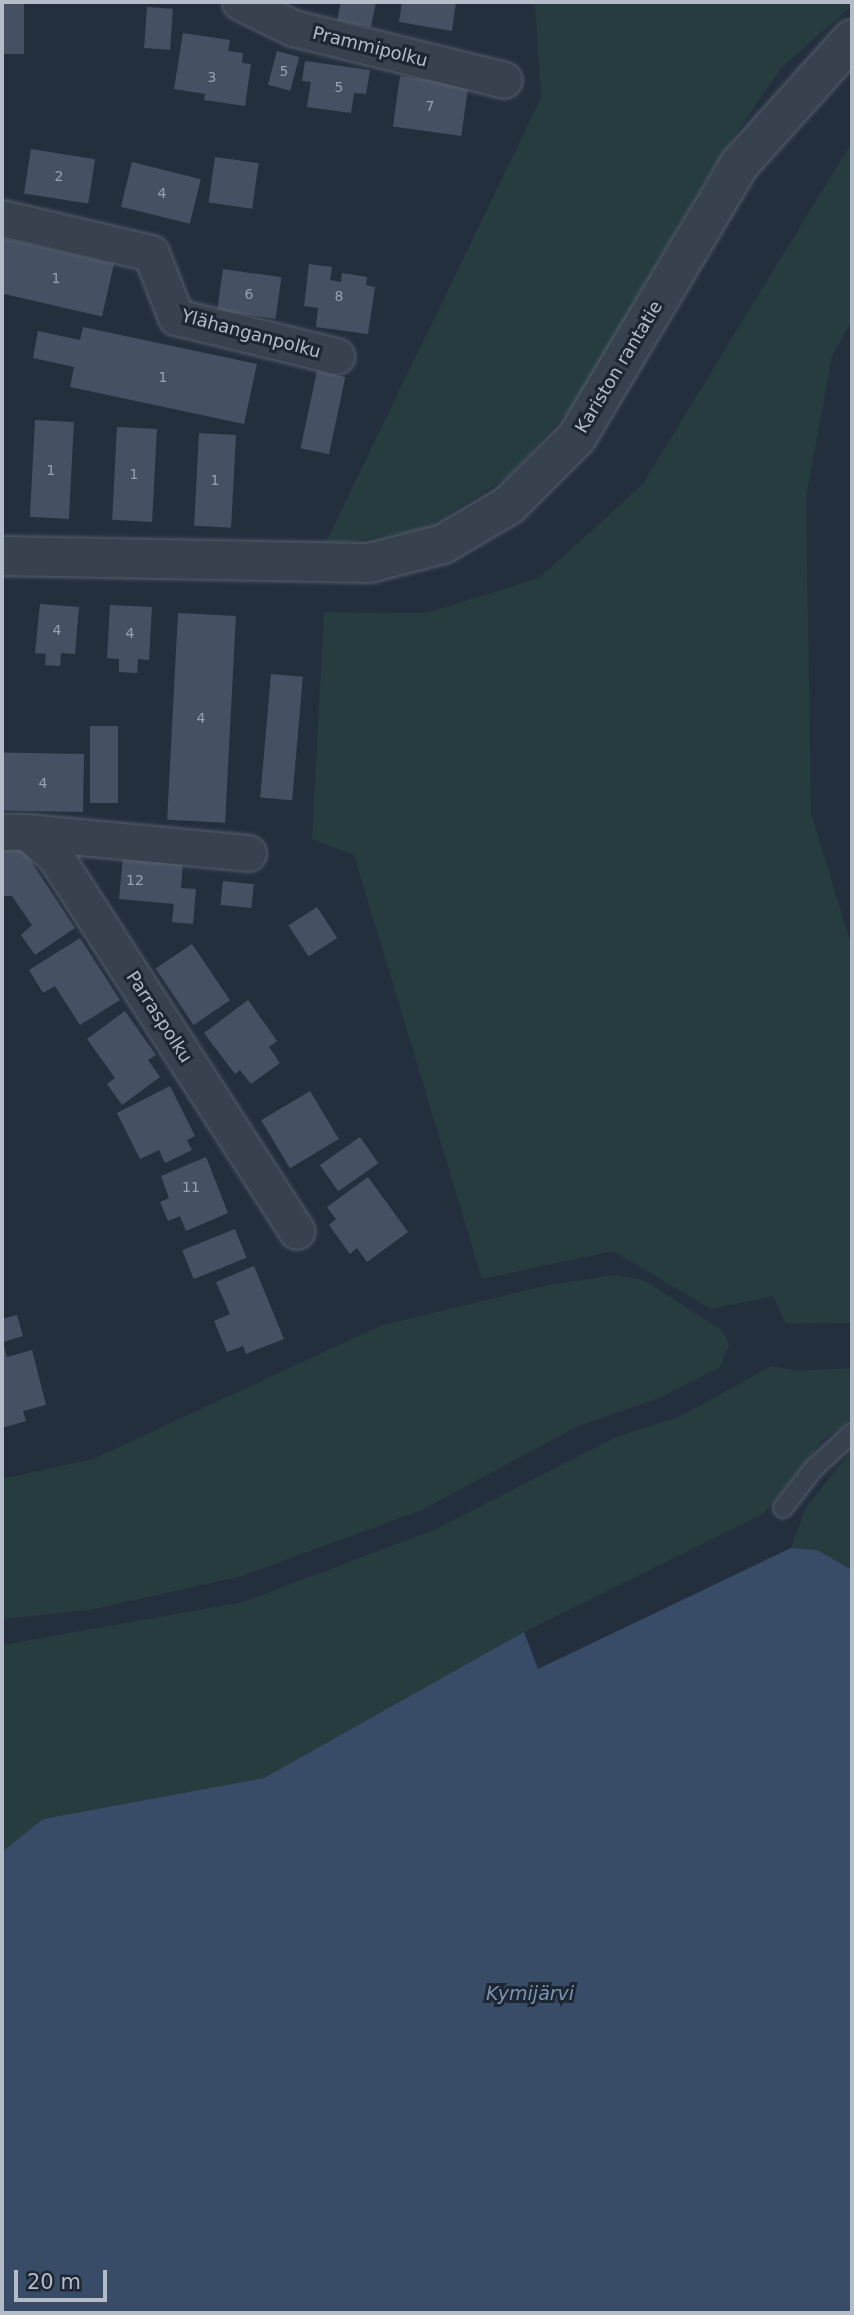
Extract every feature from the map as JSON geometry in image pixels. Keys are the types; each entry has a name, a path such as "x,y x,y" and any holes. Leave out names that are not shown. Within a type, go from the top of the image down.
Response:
{"street":[{"name":"Prammipolku","path":"240,2 293,28 504,80"},
{"name":"Kariston rantatie","path":"2,556 369,563 443,544 509,505 577,437 739,165 852,39"},
{"name":"Ylähanganpolku","path":"2,218 151,253 176,317 336,356"},
{"path":"14,832 248,853"},
{"name":"Parraspolku","path":"14,832 55,856 297,1231"}],"lane":[{"path":"782,1508 814,1468 852,1433"}],"green space":[{"path":"535,2 852,2 852,6 782,67 704,181 575,404 509,476 427,528 324,546 541,98"},
{"path":"852,142 852,321 832,356 806,497 811,813 852,948 852,1323 786,1324 773,1296 711,1309 613,1251 482,1279 354,855 312,839 324,612 426,613 539,578 642,485"},
{"path":"614,1275 644,1280 723,1331 729,1346 720,1367 659,1398 578,1426 422,1510 242,1576 90,1610 2,1619 2,1479 93,1459 380,1326 548,1285"},
{"path":"771,1366 796,1371 852,1368 852,1419 822,1441 763,1514 524,1632 264,1778 43,1819 2,1852 2,1645 243,1602 434,1530 616,1437 679,1417"},
{"path":"852,1449 852,1570 817,1550 791,1548 805,1509"}],"water":[{"name":"Kymijärvi","path":"791,1548 817,1550 852,1570 852,2313 2,2313 2,1852 43,1819 264,1778 524,1632 538,1669"}],"building":[{"path":"341,2 376,2 371,27 337,21"},
{"path":"402,2 456,2 452,31 399,22"},
{"path":"2,3 24,3 24,54 2,54"},
{"path":"147,7 173,9 170,50 144,48"},
{"path":"183,33 230,40 228,51 243,53 242,63 251,64 245,106 204,100 205,94 174,89"},
{"path":"277,51 299,57 290,91 268,85"},
{"path":"305,61 370,70 366,94 354,93 351,113 307,107 311,82 302,81"},
{"path":"400,76 468,86 461,136 393,127"},
{"path":"31,149 95,159 88,204 24,193"},
{"path":"215,157 259,163 252,209 209,203"},
{"path":"132,162 201,179 190,224 121,207"},
{"path":"2,238 114,264 102,316 2,293"},
{"path":"309,264 332,267 330,280 341,282 342,273 367,277 366,285 375,287 368,334 316,327 318,308 304,306"},
{"path":"223,269 281,277 276,319 217,311"},
{"path":"83,327 257,364 244,424 70,387 74,367 33,358 38,331 80,340"},
{"path":"317,371 345,377 329,454 301,448"},
{"path":"35,420 74,422 69,519 30,517"},
{"path":"117,427 157,429 152,522 112,520"},
{"path":"199,433 236,435 231,528 194,526"},
{"path":"40,604 79,607 75,654 61,653 60,666 45,665 46,654 35,653"},
{"path":"110,605 152,607 149,660 138,659 137,673 119,672 119,659 107,658"},
{"path":"178,613 236,616 225,823 167,820"},
{"path":"271,674 303,677 292,800 260,798"},
{"path":"90,726 118,726 118,803 90,803"},
{"path":"2,753 84,754 83,812 2,811"},
{"path":"2,846 21,846 75,928 35,955 21,935 32,925 12,896 2,896"},
{"path":"123,857 183,863 181,888 196,889 193,924 172,922 174,904 119,899"},
{"path":"223,881 254,884 251,908 220,905"},
{"path":"317,907 337,938 309,957 288,926"},
{"path":"80,938 120,1000 80,1025 55,986 43,993 29,970"},
{"path":"192,944 230,1000 194,1025 156,969"},
{"path":"248,1000 277,1041 269,1047 280,1063 251,1084 240,1070 235,1074 204,1033"},
{"path":"125,1011 156,1055 148,1060 160,1077 122,1105 107,1084 115,1078 87,1039"},
{"path":"170,1086 195,1136 187,1140 192,1150 165,1163 159,1150 140,1159 117,1113"},
{"path":"310,1091 339,1139 290,1168 261,1120"},
{"path":"360,1137 378,1163 338,1191 320,1165"},
{"path":"206,1157 228,1213 186,1231 180,1216 168,1221 160,1202 169,1198 161,1176"},
{"path":"368,1177 408,1232 367,1262 357,1248 350,1254 329,1225 336,1219 327,1207"},
{"path":"235,1229 247,1258 194,1279 182,1250"},
{"path":"254,1266 284,1339 246,1354 243,1346 227,1352 214,1321 230,1314 216,1282"},
{"path":"17,1315 23,1336 3,1342 7,1357 32,1350 46,1405 23,1411 26,1421 2,1428 2,1319"}]}
